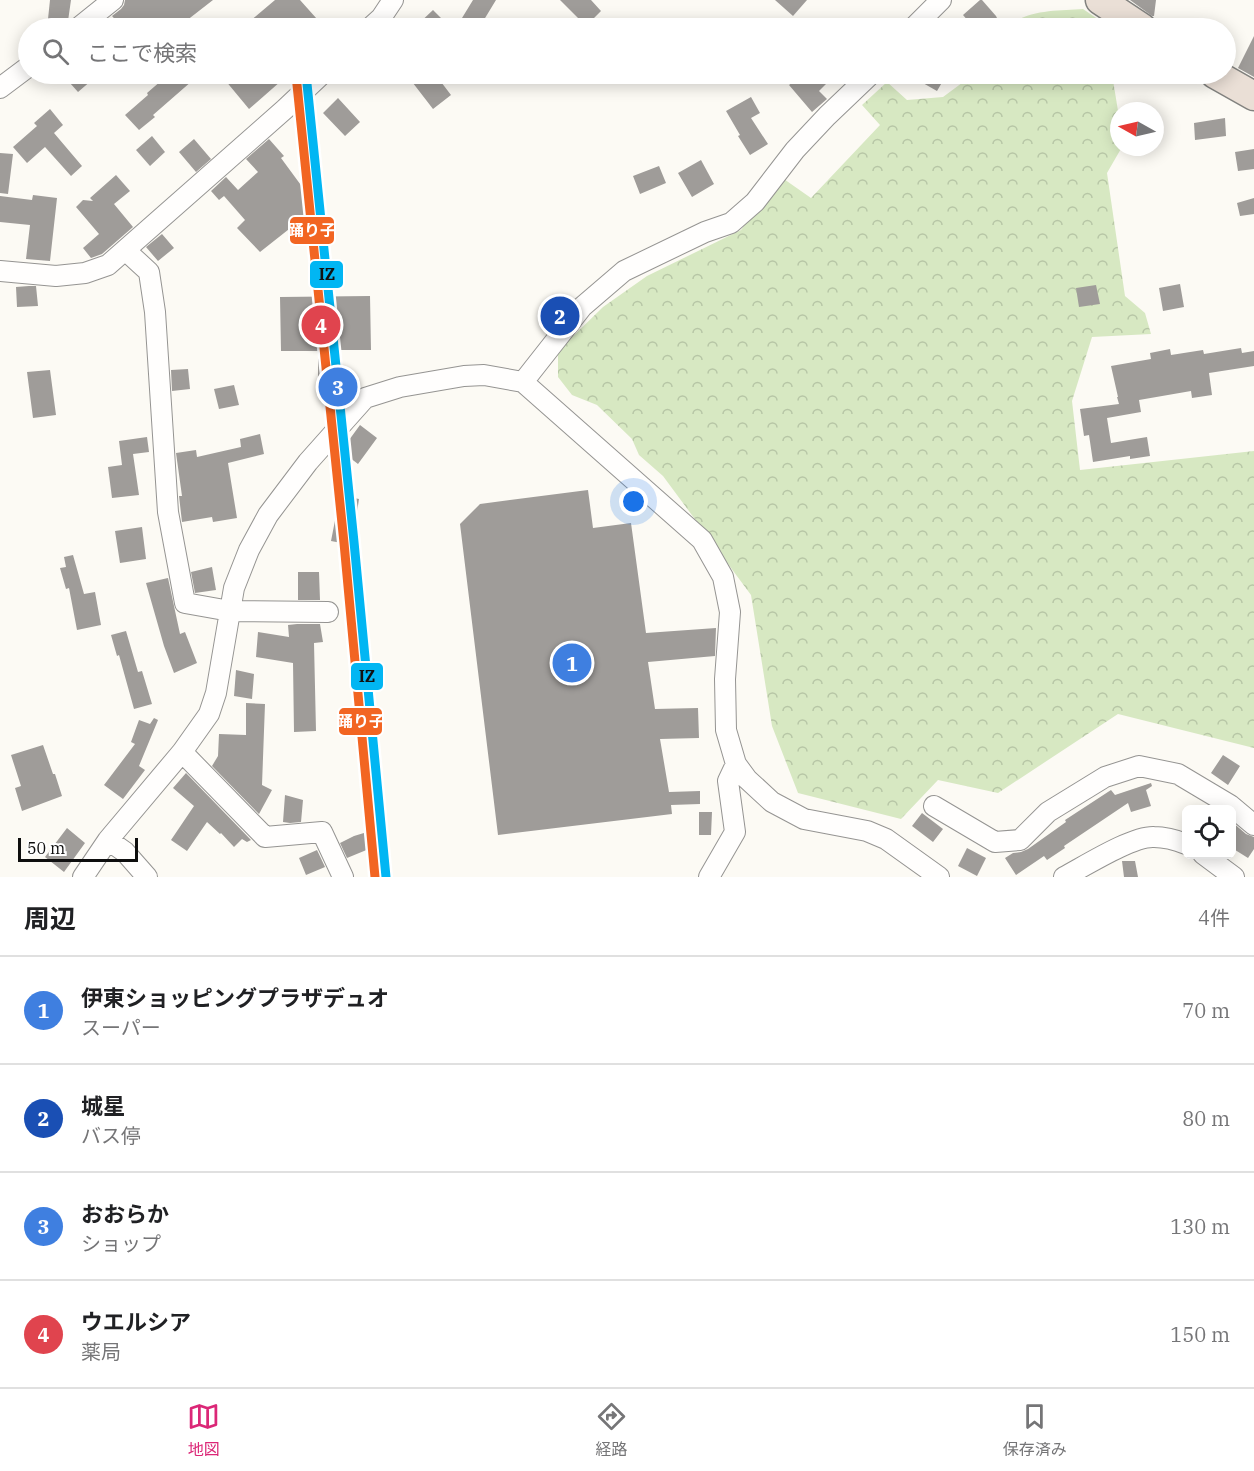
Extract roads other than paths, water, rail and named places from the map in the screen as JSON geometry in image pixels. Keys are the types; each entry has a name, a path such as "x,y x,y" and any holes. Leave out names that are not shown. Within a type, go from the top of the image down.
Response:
{"highway":[{"path":"1100,0 1127,18"},
{"path":"1233,84 1254,96"}],"street":[{"path":"90,18 113,0"},
{"path":"381,18 393,0"},
{"path":"923,18 941,0"},
{"path":"0,88 18,74"},
{"path":"0,271 56,276 85,273 108,266 311,84"},
{"path":"523,382 582,307 624,271 705,232 731,223 755,202 795,150 861,84"},
{"path":"125,250 149,272 155,312 168,512 185,603 230,611 328,612"},
{"path":"83,877 108,840 182,752 209,714 216,693 234,588 249,550 268,515 308,462 365,398 400,387 464,376 484,375 523,382 702,540 723,577 730,612 725,678 726,730 736,764 747,779 772,802 804,819 867,831 886,839 939,877"},
{"path":"182,752 265,837 321,832 343,877"},
{"path":"709,877 735,832 728,781 736,764"},
{"path":"934,806 995,842 1020,840 1048,812 1105,777 1139,766 1178,774 1230,805 1254,825"},
{"path":"1064,877 1128,843 1152,837 1182,842"},
{"path":"108,840 125,852 147,877"},
{"path":"1209,859 1234,877"}],"place":[{"name":"城星","path":"560,316"},
{"name":"ウエルシア","path":"321,325"},
{"name":"おおらか","path":"338,387"},
{"name":"伊東ショッピングプラザデュオ","path":"572,663"}]}
